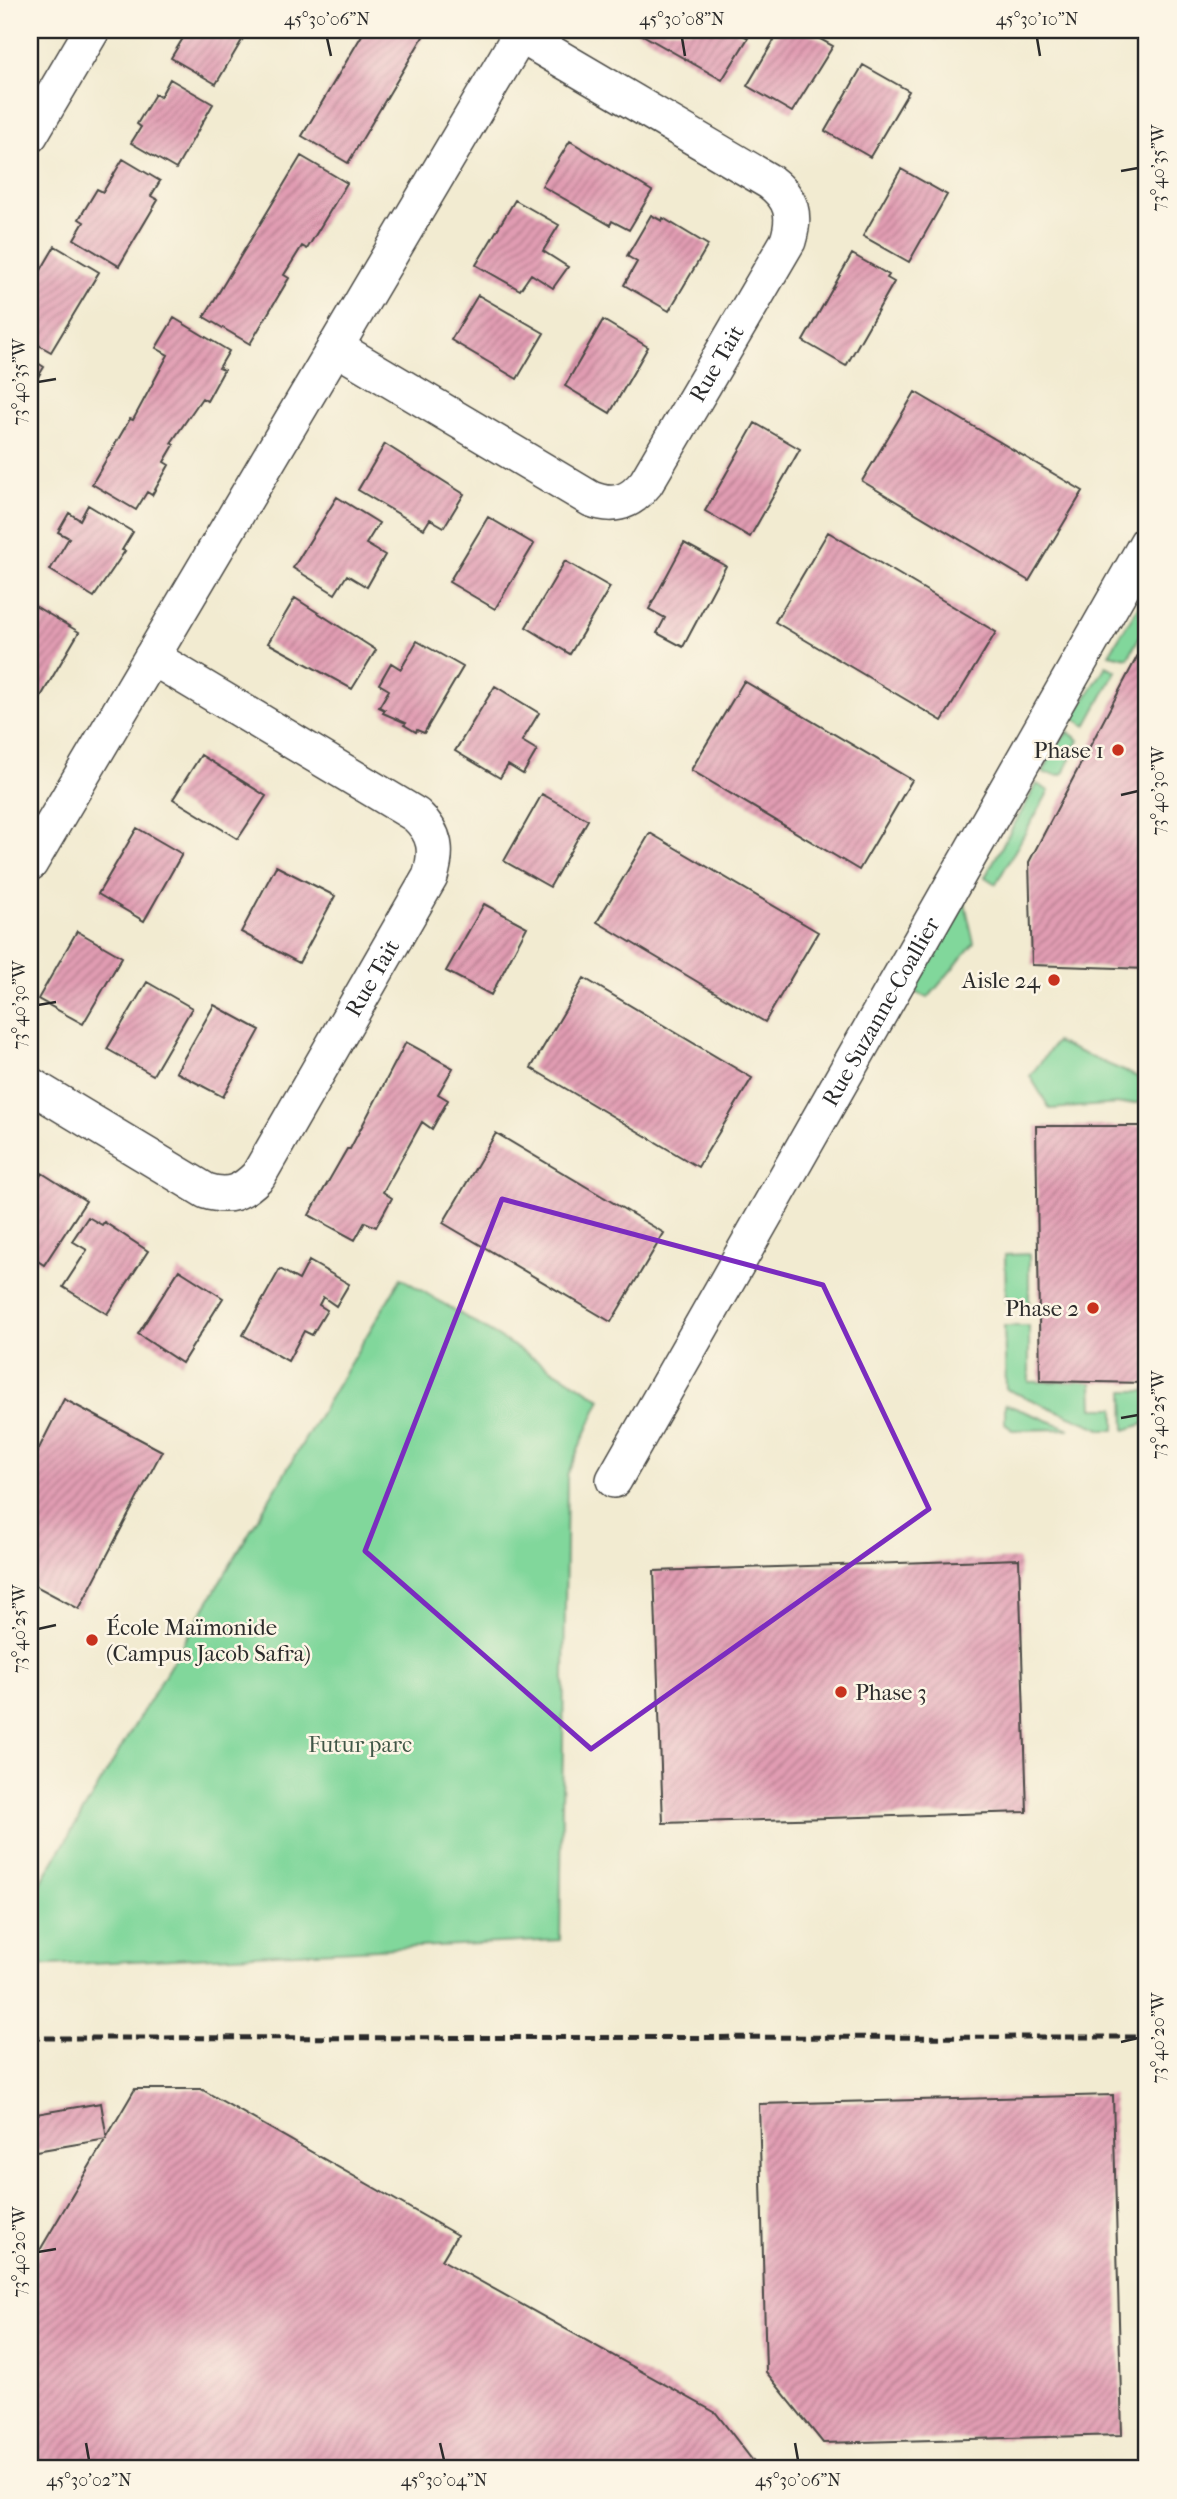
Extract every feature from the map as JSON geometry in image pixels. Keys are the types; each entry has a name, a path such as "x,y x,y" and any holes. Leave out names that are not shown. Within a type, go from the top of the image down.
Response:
{"street":[{"path":"30,135 92,30"},
{"name":"Rue Tait","path":"30,863 521,32 770,182 784,193 792,208 793,225 788,241 646,483 636,496 622,503 606,505 591,499 335,347"},
{"name":"Rue Suzanne-Coallier","path":"614,1480 1147,543"},
{"name":"Rue Tait","path":"30,1085 206,1191 233,1195 247,1188 258,1176 430,877 435,860 435,842 429,827 416,815 152,657"}],"highlighted area":[{"path":"502,1199 823,1285 929,1509 591,1749 365,1551"}],"green space":[{"path":"1147,592 1147,623 1128,658 1109,654"},
{"path":"1106,666 1116,671 1086,726 1073,718"},
{"path":"1068,732 1079,740 1064,772 1060,775 1043,773 1054,748"},
{"path":"1037,784 1049,791 996,884 985,877"},
{"path":"964,899 974,943 928,998 912,991"},
{"path":"1056,1042 1147,1081 1147,1102 1050,1109 1030,1076"},
{"path":"1029,1254 1029,1303 1006,1303 1005,1255"},
{"name":"Futur parc","path":"401,1278 601,1399 567,1475 560,1940 30,1966 30,1901"},
{"path":"1004,1326 1029,1326 1029,1382 1092,1381 1093,1408 1115,1408 1115,1430 1103,1430 1006,1389"},
{"path":"1124,1391 1147,1391 1147,1423 1125,1430"},
{"path":"1005,1404 1070,1429 1012,1430 1005,1423"}],"building":[{"path":"188,30 248,30 216,84 171,58"},
{"path":"365,30 427,30 348,163 302,136"},
{"path":"634,30 734,30 748,38 722,80"},
{"path":"780,30 804,30 833,46 792,112 747,86"},
{"path":"920,30 943,30 937,40"},
{"path":"863,65 909,91 870,157 825,131"},
{"path":"170,79 213,104 176,169 131,143 141,127 137,124 155,94 160,97"},
{"path":"570,141 652,191 629,230 612,221 610,225 542,186"},
{"path":"301,156 347,183 307,249 302,246 284,275 289,278 250,344 204,317"},
{"path":"123,159 160,181 151,196 158,200 119,266 74,239 84,222 79,219 97,189 103,192"},
{"path":"901,169 947,195 909,262 863,236"},
{"path":"515,200 559,225 543,251 568,267 553,288 531,274 520,290 476,265"},
{"path":"651,215 662,221 663,218 708,245 669,311 624,285 637,262 627,256"},
{"path":"55,246 99,272 51,352 30,340 30,289"},
{"path":"852,254 889,275 887,278 894,282 846,366 803,341"},
{"path":"478,295 544,333 517,379 451,340"},
{"path":"174,318 229,351 219,368 224,370 207,401 202,398 171,443 174,445 164,462 169,465 152,495 147,492 136,510 92,484 130,419 133,420 168,355 156,348"},
{"path":"603,320 648,347 610,413 565,386"},
{"path":"30,358 44,367 30,390"},
{"path":"915,392 1083,491 1029,581 862,481"},
{"path":"755,423 800,449 750,537 705,511"},
{"path":"385,444 464,494 444,527 430,519 424,529 358,490"},
{"path":"337,497 379,523 366,544 385,555 367,587 347,575 335,594 293,568"},
{"path":"88,505 133,532 122,550 125,551 94,597 50,570 69,538 58,532 69,513 80,520"},
{"path":"488,517 534,544 495,609 449,582"},
{"path":"828,532 996,632 942,721 775,622"},
{"path":"684,543 726,566 683,647 657,633 665,618 649,609"},
{"path":"565,561 610,587 570,654 526,627"},
{"path":"295,598 376,650 352,689 268,643"},
{"path":"35,606 79,632 40,698 30,692 30,614"},
{"name":"Phase 1","path":"1147,638 1147,969 1032,965 1029,862"},
{"path":"417,641 463,667 424,733 417,730 416,732 404,725 406,723 383,713 385,710 379,707 389,690 379,684 391,663 401,669"},
{"path":"744,681 912,780 859,870 691,770"},
{"path":"495,686 539,713 522,741 537,750 523,774 508,765 500,778 455,751"},
{"path":"201,755 266,796 238,839 173,799"},
{"path":"542,794 588,820 550,887 504,861"},
{"path":"137,828 182,854 144,921 98,894"},
{"path":"650,833 818,932 765,1022 597,922"},
{"path":"276,866 335,896 299,963 241,932"},
{"path":"484,904 527,927 491,995 446,971"},
{"path":"77,931 122,957 83,1024 38,999"},
{"path":"584,978 752,1078 698,1167 531,1068"},
{"path":"147,982 192,1008 153,1075 107,1049"},
{"path":"214,1005 260,1030 223,1097 176,1072"},
{"path":"406,1042 453,1068 438,1094 448,1100 432,1129 422,1122 383,1192 392,1198 376,1227 365,1222 355,1240 309,1215 347,1149 350,1149"},
{"name":"Phase 2","path":"1036,1126 1147,1126 1146,1383 1040,1381"},
{"path":"496,1133 664,1233 611,1322 443,1223"},
{"path":"42,1173 86,1201 44,1265 30,1256 30,1193"},
{"path":"88,1217 102,1225 104,1222 148,1251 107,1314 63,1287 87,1250 72,1241"},
{"path":"309,1261 349,1284 336,1306 323,1297 319,1305 327,1310 312,1335 304,1331 288,1361 243,1335 280,1269 299,1280"},
{"path":"179,1270 223,1298 182,1363 138,1334"},
{"path":"64,1399 162,1451 79,1609 30,1583 30,1466"},
{"name":"Phase 3","path":"1019,1559 1027,1812 663,1823 654,1571"},
{"path":"135,2089 201,2089 457,2235 442,2260 716,2413 759,2469 30,2469 30,2267"},
{"path":"1113,2095 1122,2435 823,2443 766,2372 759,2104"},
{"path":"101,2103 107,2139 30,2152 30,2115"}],"railway":[{"path":"30,2038 1147,2037"}],"place":[{"name":"Phase 1","path":"1118,750"},
{"name":"Aisle 24","path":"1054,980"},
{"name":"Phase 2","path":"1093,1308"},
{"name":"École Maïmonide (Campus Jacob Safra)","path":"92,1640"},
{"name":"Phase 3","path":"841,1692"}]}
